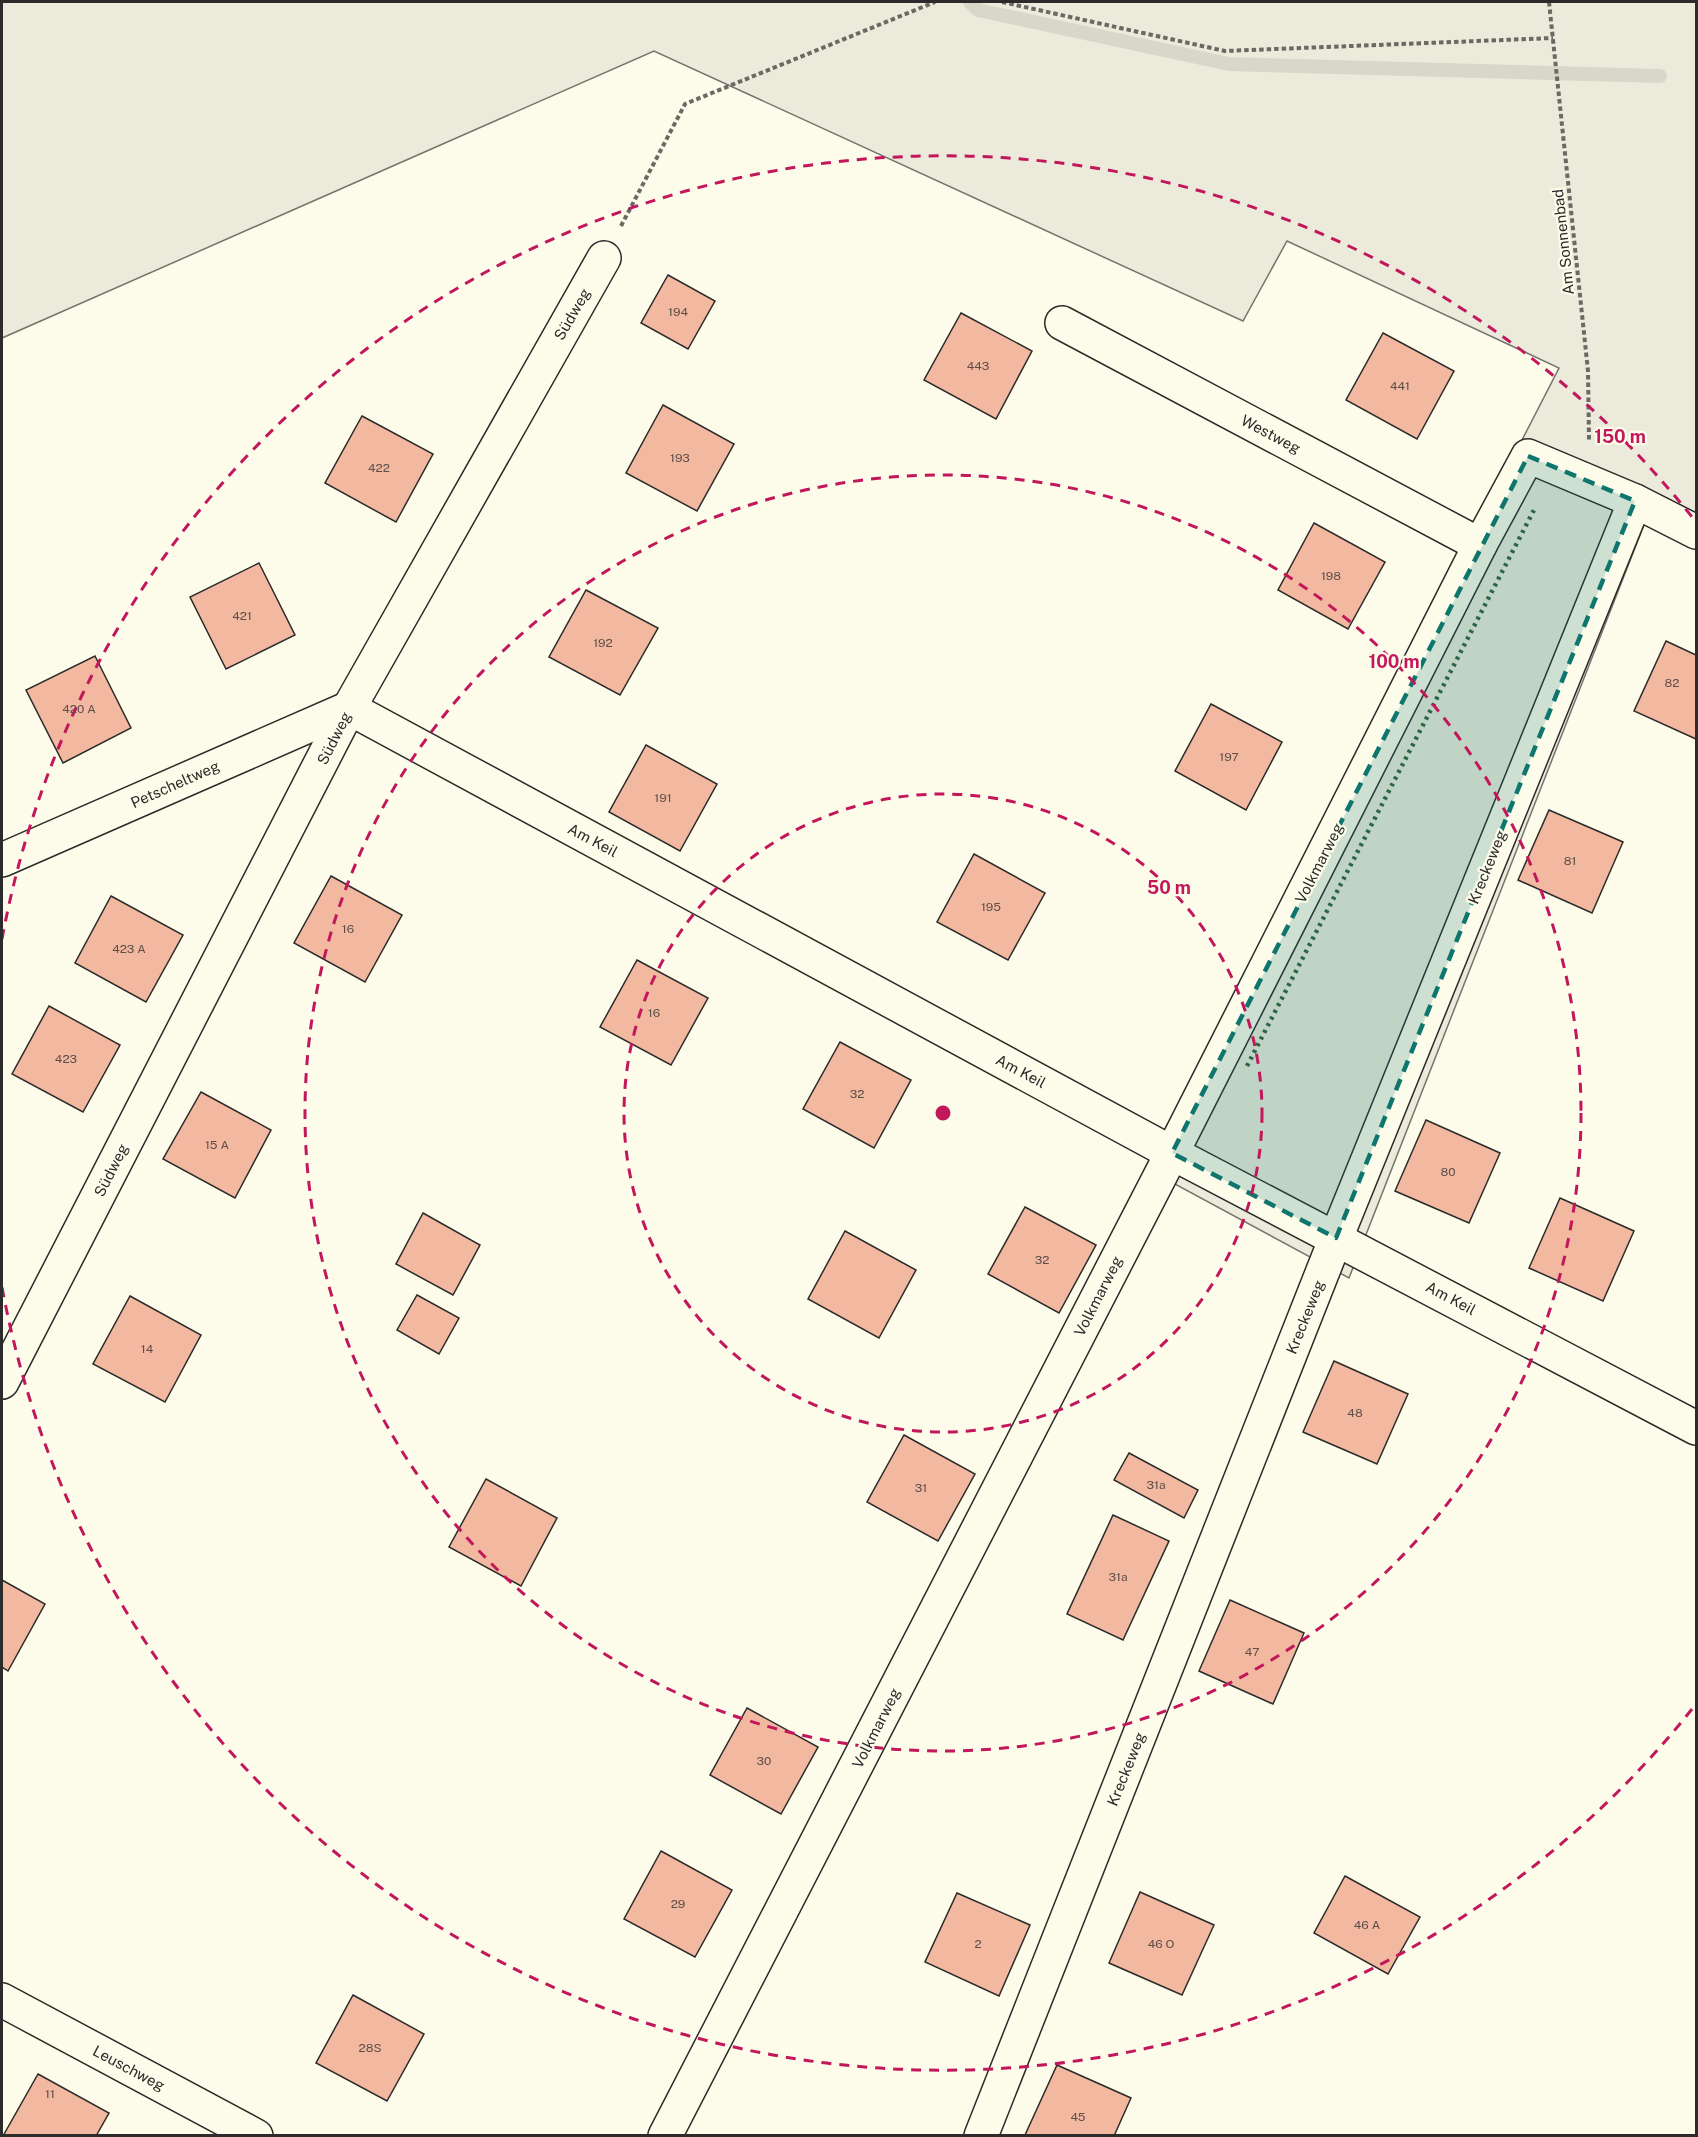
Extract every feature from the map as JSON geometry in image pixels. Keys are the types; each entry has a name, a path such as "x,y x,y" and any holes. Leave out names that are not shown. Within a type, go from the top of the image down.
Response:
{"street":[{"name":"Südweg","path":"2,1382 349,708 604,258"},
{"name":"Westweg","path":"1062,323 1480,545"},
{"name":"Volkmarweg","path":"665,2136 1172,1153 1480,545 1528,456 1590,481"},
{"path":"1590,481 1696,532"},
{"name":"Kreckeweg","path":"981,2136 1336,1238 1635,501"},
{"name":"Petscheltweg","path":"2,860 349,708"},
{"name":"Am Keil","path":"349,708 1172,1153 1696,1428"},
{"name":"Leuschweg","path":"2,2000 256,2136"}],"path":[{"path":"604,258 685,104 935,2"},
{"path":"1002,2 1225,51 1553,38"},
{"name":"Am Sonnenbad","path":"1549,2 1588,371 1590,481"}],"highlighted area":[{"path":"1528,456 1635,501 1336,1238 1172,1153"}],"shaded area":[{"path":"2,2 1696,2 1696,522 1653,502 1349,1278 1147,1169 1559,368 1287,241 1243,321 654,51 2,338"}],"building":[{"path":"668,275 715,301 688,349 641,323"},
{"path":"961,313 1032,351 996,419 924,380"},
{"path":"1383,333 1454,371 1417,439 1346,400"},
{"path":"663,405 734,444 697,511 626,473"},
{"path":"362,416 433,454 396,522 325,483"},
{"path":"1314,523 1385,562 1348,629 1278,590"},
{"path":"259,563 295,635 226,669 190,597"},
{"path":"586,590 658,628 620,695 549,657"},
{"path":"1666,641 1696,655 1696,739 1634,711"},
{"path":"95,656 131,728 63,763 26,690"},
{"path":"1211,704 1282,742 1246,810 1175,771"},
{"path":"646,745 717,784 680,851 609,812"},
{"path":"1549,810 1623,842 1592,913 1518,880"},
{"path":"974,854 1045,893 1008,960 937,922"},
{"path":"331,876 402,915 365,982 294,943"},
{"path":"111,896 183,935 146,1002 75,963"},
{"path":"637,960 708,998 671,1065 600,1027"},
{"path":"49,1006 120,1045 83,1112 12,1074"},
{"path":"840,1042 911,1080 874,1148 803,1109"},
{"path":"201,1092 271,1130 235,1198 163,1159"},
{"path":"1426,1120 1500,1153 1469,1223 1395,1191"},
{"path":"1560,1198 1634,1231 1603,1301 1529,1268"},
{"path":"1025,1207 1096,1245 1059,1313 988,1274"},
{"path":"423,1213 480,1245 453,1295 396,1264"},
{"path":"845,1231 916,1270 879,1338 808,1299"},
{"path":"417,1295 459,1318 439,1354 397,1330"},
{"path":"130,1296 201,1335 165,1402 93,1364"},
{"path":"1334,1361 1408,1394 1377,1464 1303,1432"},
{"path":"904,1435 975,1474 938,1541 867,1502"},
{"path":"1129,1453 1198,1490 1184,1518 1114,1480"},
{"path":"486,1479 557,1518 521,1586 449,1547"},
{"path":"1113,1515 1169,1541 1123,1640 1067,1614"},
{"path":"2,1580 45,1604 8,1671 2,1667"},
{"path":"1230,1600 1304,1633 1273,1704 1199,1671"},
{"path":"747,1708 818,1747 781,1814 710,1775"},
{"path":"661,1851 732,1890 695,1957 624,1919"},
{"path":"1345,1876 1420,1917 1388,1974 1314,1933"},
{"path":"1140,1892 1214,1925 1182,1995 1109,1963"},
{"path":"957,1893 1030,1925 999,1996 925,1962"},
{"path":"353,1995 424,2034 387,2101 316,2063"},
{"path":"1057,2065 1131,2098 1114,2136 1025,2135"},
{"path":"38,2074 109,2113 96,2136 3,2136"}],"waterway":[{"path":"970,2 978,10 1229,64 1660,76"}],"hedge":[{"path":"1247,1066 1535,508"}]}
